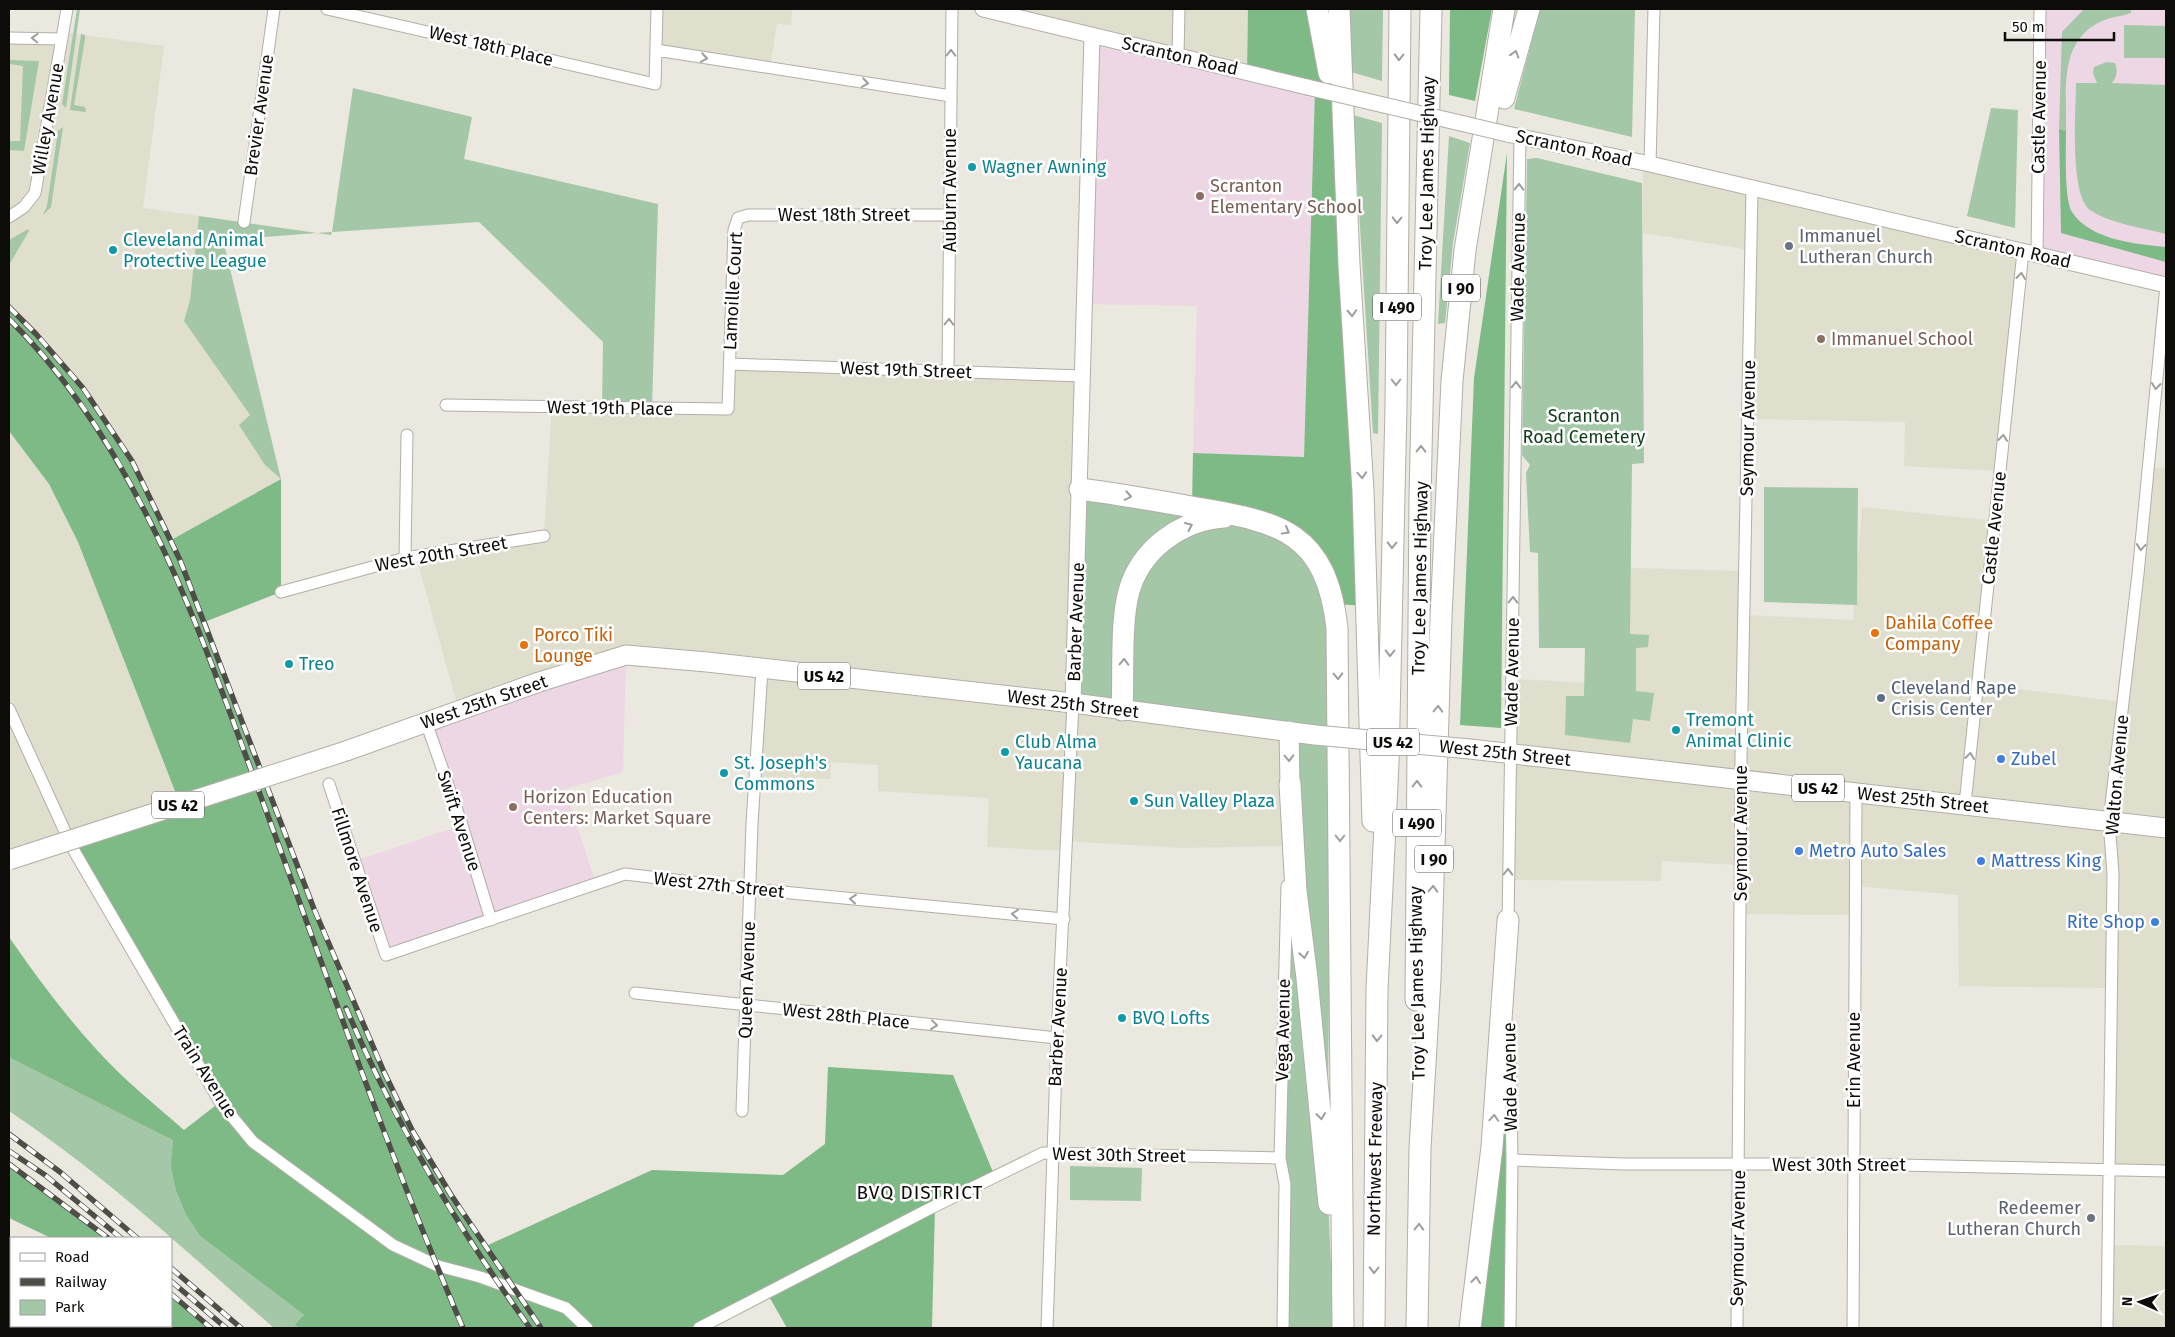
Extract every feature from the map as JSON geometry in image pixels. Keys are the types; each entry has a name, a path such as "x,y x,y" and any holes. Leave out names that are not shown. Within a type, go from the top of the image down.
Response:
{"highway":[{"path":"1317,9 1329,72 1349,264"},
{"path":"1338,9 1349,264 1363,491 1377,989"},
{"name":"Troy Lee James Highway","path":"1377,989 1388,764 1396,406 1400,9"},
{"name":"Troy Lee James Highway","path":"1420,1148 1415,954 1420,498 1431,9"},
{"name":"I 90","path":"1417,1328 1420,1148 1430,979 1448,452 1458,310 1467,241 1504,9"},
{"path":"1444,569 1476,279 1492,159 1501,108 1529,9"},
{"path":"1080,489 1248,516 1276,526 1294,536 1307,548 1319,563 1327,578 1335,612 1340,828 1343,1328"},
{"path":"1122,710 1125,617 1130,591 1140,568 1154,550 1171,534 1192,523 1214,518 1248,516"},
{"path":"1290,784 1300,926 1308,978 1327,1177 1334,1328"},
{"path":"1470,1328 1492,1147 1508,920"},
{"name":"Northwest Freeway","path":"1374,1328 1377,989"}],"main road":[{"name":"West 25th Street","path":"9,860 346,751 539,682 626,655 1073,703 1315,735 1470,749 2166,828"},
{"name":"Vega Avenue","path":"1289,731 1290,784"}],"street":[{"name":"Willey Avenue","path":"9,217 24,207 35,193 67,9"},
{"name":"Brevier Avenue","path":"244,222 274,9"},
{"name":"West 18th Place","path":"327,9 655,84 656,50"},
{"path":"658,9 656,50 951,96"},
{"name":"Auburn Avenue","path":"948,371 952,9"},
{"name":"Scranton Road","path":"983,9 1307,87 1650,164 2166,285"},
{"path":"1178,55 1179,9"},
{"path":"1650,164 1654,9"},
{"name":"Castle Avenue","path":"1965,804 2030,254 2040,9"},
{"name":"Barber Avenue","path":"1047,1328 1057,1038 1073,703 1092,36"},
{"path":"9,38 62,39"},
{"name":"Wade Avenue","path":"1510,1328 1512,1160 1508,920 1514,135"},
{"name":"Seymour Avenue","path":"1737,1328 1740,1164 1741,779 1752,188"},
{"name":"West 18th Street","path":"738,218 748,215 950,215"},
{"name":"Lamoille Court","path":"730,364 734,230 738,218"},
{"name":"Walton Avenue","path":"2107,1328 2113,873 2109,822 2138,574 2166,285"},
{"name":"West 19th Street","path":"730,364 1082,376"},
{"name":"West 19th Place","path":"446,405 728,409 730,364"},
{"path":"404,558 407,435"},
{"name":"West 20th Street","path":"281,592 404,558 544,536"},
{"name":"Queen Avenue","path":"742,1111 752,824 762,669"},
{"name":"Train Avenue","path":"9,709 73,849 220,1102 253,1142 393,1245 438,1266 480,1277 566,1308 587,1328"},
{"name":"Swift Avenue","path":"426,722 462,825 491,920"},
{"name":"Fillmore Avenue","path":"329,784 386,955"},
{"name":"Vega Avenue","path":"1283,1328 1286,1184 1280,1158 1290,784"},
{"name":"Erin Avenue","path":"1853,1328 1856,792"},
{"name":"West 27th Street","path":"386,955 625,874 750,889 1064,919"},
{"name":"West 28th Place","path":"635,993 1057,1038"},
{"name":"West 30th Street","path":"699,1328 928,1209 1043,1153 1280,1158"},
{"name":"West 30th Street","path":"1512,1160 1854,1164 2166,1171"}],"shaded area":[{"path":"657,9 792,9 791,25 777,24 770,68 656,50"},
{"path":"983,9 1248,9 1247,72"},
{"path":"2040,9 2166,9 2166,285 2037,256"},
{"path":"63,32 164,46 143,208 199,216 190,300 184,321 250,415 239,425 265,465 281,479 173,539 132,461 83,389 36,334 9,307 9,38 61,39"},
{"name":"Scranton Elementary School","path":"1092,36 1315,89 1304,457 1193,453 1197,306 1085,304"},
{"path":"1643,162 2023,252 2000,471 1904,466 1905,422 1748,419 1751,250 1643,233"},
{"path":"730,364 1083,376 1080,489 1289,731 1288,846 1181,848 1067,841 1066,851 987,847 989,798 878,791 878,765 831,762 830,779 756,777 761,669 626,655 459,711 416,556 544,536 552,407 728,409"},
{"path":"9,431 49,484 78,542 180,804 9,859"},
{"path":"2148,467 2166,468 2166,1171 2108,1170 2111,988 1959,986 1958,895 1856,886 1855,915 1741,914 1740,865 1662,861 1661,881 1508,880 1512,679 1629,685 1630,568 1745,571 1744,615 1853,620 1862,507 1995,521 1978,684 2123,702"},
{"name":"Horizon Education Centers: Market Square","path":"626,655 623,772 565,789 596,884 386,955 355,861 462,825 426,722"},
{"path":"2107,1245 2166,1246 2166,1328 2107,1328"}],"green space":[{"path":"77,9 80,9 66,108 62,104"},
{"path":"1248,9 1317,9 1330,83 1347,232 1367,606 1334,604 1307,548 1192,507 1193,453 1304,457 1315,89 1247,72"},
{"path":"1346,9 1383,9 1382,81 1351,72"},
{"path":"1450,9 1492,9 1475,101 1449,95"},
{"path":"1540,9 1635,9 1632,137 1514,109"},
{"path":"2084,9 2131,9 2131,13 2106,19 2098,23 2085,32 2076,43 2067,71 2066,131 2059,129 2062,32"},
{"path":"2124,25 2166,26 2166,58 2124,58"},
{"path":"81,34 85,35 85,39 74,105 85,107 86,112 70,110"},
{"path":"9,60 39,61 24,151 9,150 9,141 20,141 23,66 10,64"},
{"path":"2107,62 2115,63 2116,66 2116,74 2112,83 2166,85 2166,234 2127,225 2098,215 2090,210 2083,201 2076,170 2076,83 2097,83 2093,73 2094,67"},
{"path":"353,88 472,117 464,159 658,204 652,409 602,408 603,342 479,222 332,232"},
{"path":"1991,108 2018,110 2015,228 1967,216"},
{"path":"1353,115 1382,123 1378,434 1373,433"},
{"path":"63,127 51,207 43,215 47,206 58,131"},
{"path":"2059,129 2066,131 2067,185 2069,205 2072,212 2090,229 2102,235 2128,242 2166,247 2166,262 2061,233"},
{"path":"1449,136 1470,143 1453,243 1445,323 1438,324"},
{"path":"1507,153 1501,728 1460,725 1474,378"},
{"name":"Scranton Road Cemetery","path":"1537,158 1642,183 1644,463 1632,464 1630,634 1649,635 1648,647 1636,648 1636,691 1654,693 1650,721 1633,719 1630,743 1565,735 1566,696 1584,696 1585,648 1539,648 1538,553 1530,552 1526,473 1530,465 1522,455 1527,159"},
{"path":"199,216 317,233 223,240 281,479 265,465 239,425 250,415 184,321 190,300"},
{"path":"28,229 29,231 9,265 9,240"},
{"path":"332,232 331,235 317,233"},
{"path":"9,307 60,361 91,400 138,470 173,539 281,479 281,592 207,621 290,847 358,1015 406,1115 486,1246 652,1170 783,1175 825,1144 828,1067 953,1075 995,1177 935,1206 932,1328 787,1328 767,1293 699,1328 299,1328 295,1325 304,1315 200,1236 186,1215 176,1191 171,1166 173,1140 9,1057 9,937 29,966 96,1049 128,1081 184,1130 220,1102 73,849 180,804 78,542 49,484 9,431"},
{"path":"1764,487 1858,488 1857,605 1764,602"},
{"path":"1080,489 1276,526 1327,578 1332,737 1327,1177 1334,1328 1283,1328 1280,1158 1289,732 1073,703"},
{"path":"1508,920 1510,1328 1470,1328"},
{"path":"9,1035 173,1140 172,1166 176,1191 186,1215 200,1236 304,1315 296,1326 299,1328 274,1328 172,1237 78,1161 9,1111"},
{"path":"9,1164 107,1237 49,1237 9,1218"},
{"path":"1070,1166 1142,1168 1141,1201 1070,1200"},
{"path":"172,1295 211,1328 164,1327 172,1327"}],"railway":[{"path":"9,307 36,334 83,388 132,461 180,560 314,909 384,1072 412,1130 451,1195 541,1328"},
{"path":"9,319 56,371 97,428 133,489 165,552 219,684 386,1137 463,1328"},
{"path":"346,1008 385,1092 429,1173 477,1252 530,1328"},
{"path":"9,1134 60,1172 136,1237"},
{"path":"9,1151 45,1175 120,1237"},
{"path":"9,1164 107,1237"},
{"path":"172,1269 241,1328"},
{"path":"172,1282 226,1328"},
{"path":"172,1295 211,1328"}],"place":[{"name":"Wagner Awning","path":"972,167"},
{"name":"Scranton Elementary School","path":"1200,196"},
{"name":"Immanuel Lutheran Church","path":"1789,246"},
{"name":"Cleveland Animal Protective League","path":"113,250"},
{"name":"Immanuel School","path":"1821,339"},
{"name":"Dahila Coffee Company","path":"1875,633"},
{"name":"Porco Tiki Lounge","path":"524,645"},
{"name":"Treo","path":"289,664"},
{"name":"Cleveland Rape Crisis Center","path":"1881,698"},
{"name":"Tremont Animal Clinic","path":"1676,730"},
{"name":"Club Alma Yaucana","path":"1005,752"},
{"name":"Zubel","path":"2001,759"},
{"name":"St. Joseph's Commons","path":"724,773"},
{"name":"Sun Valley Plaza","path":"1134,801"},
{"name":"Horizon Education Centers: Market Square","path":"513,807"},
{"name":"Metro Auto Sales","path":"1799,851"},
{"name":"Mattress King","path":"1981,861"},
{"name":"Rite Shop","path":"2155,922"},
{"name":"BVQ Lofts","path":"1122,1018"},
{"name":"Redeemer Lutheran Church","path":"2091,1218"}],"district":[{"name":"BVQ DISTRICT","path":"920,1192"}]}
